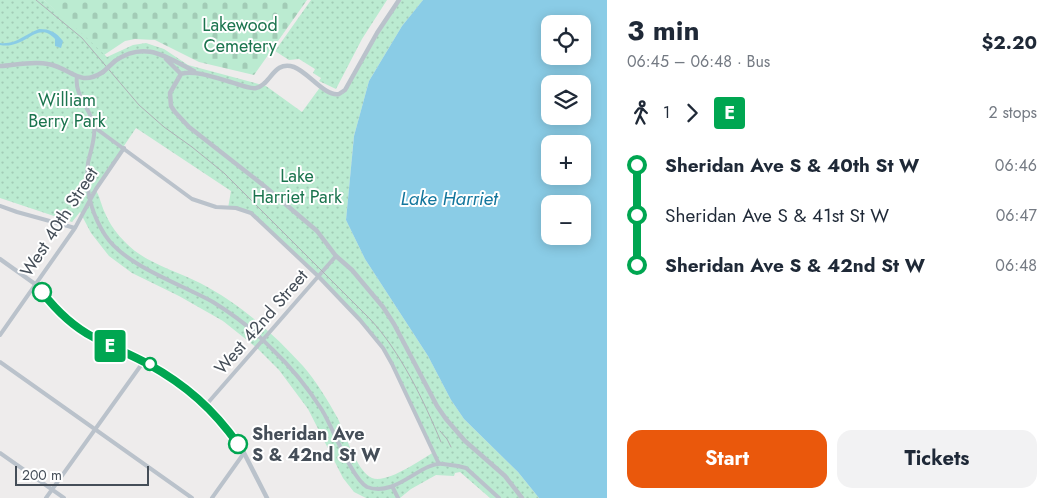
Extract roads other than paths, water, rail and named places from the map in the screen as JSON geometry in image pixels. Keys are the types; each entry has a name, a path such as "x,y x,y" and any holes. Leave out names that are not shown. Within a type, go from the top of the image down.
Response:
{"street":[{"path":"399,0 342,93 336,95 330,93 292,66 277,69 264,83 258,87 250,88 188,72 181,74 170,93 171,106 189,127 263,185 312,227 336,256 352,270 383,307 394,324 437,406 446,419 505,476 522,498"},
{"path":"0,66 48,64 77,77 90,78 103,72 115,61 127,54 151,51 199,74"},
{"path":"163,57 181,74"},
{"path":"77,77 76,88 94,127 192,199 216,207 236,208 251,213 318,276 360,320 383,348 441,464"},
{"path":"94,127 88,164 89,202 107,238 136,263 214,303 263,340 285,362 311,394 361,483 375,490 382,491 393,488 441,464 466,468 499,498"},
{"name":"West 40th Street","path":"0,334 75,228 89,202 124,148"},
{"path":"0,206 75,228"},
{"name":"West 42nd Street","path":"206,405 336,256"},
{"path":"0,259 35,284 54,307 75,326 92,337 144,361 180,383 206,405 244,453 267,498"},
{"path":"46,498 144,361"},
{"path":"0,362 192,498"},
{"path":"0,453 64,498"},
{"path":"212,498 244,453"},
{"path":"393,488 398,498"}],"water":[{"name":"Lake Harriet","path":"423,0 607,0 607,498 539,498 518,472 464,419 451,400 428,356 365,259 346,220 354,136 369,81 402,26"},
{"path":"39,29 50,30 58,35 63,41 61,48 55,46 55,39 49,34 42,32 17,43 0,45 0,43 16,41"}],"tram line":[{"path":"36,0 82,38 139,105 164,127 224,173 370,319 401,361 427,410 441,442"},
{"path":"440,431 451,447"}],"place":[{"name":"Sheridan Ave S & 42nd St W","path":"238,444"}],"park label":[{"name":"Lakewood Cemetery","path":"240,35"},
{"name":"William Berry Park","path":"67,110"},
{"name":"Lake Harriet Park","path":"297,186"}]}
